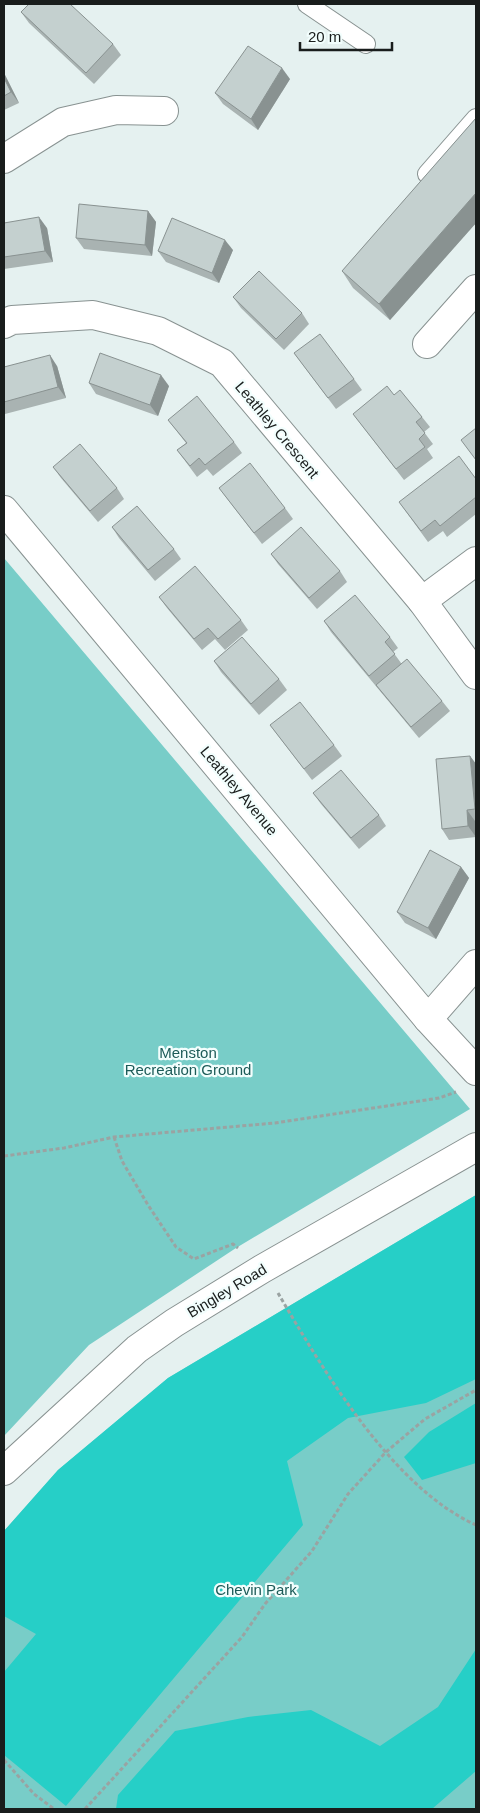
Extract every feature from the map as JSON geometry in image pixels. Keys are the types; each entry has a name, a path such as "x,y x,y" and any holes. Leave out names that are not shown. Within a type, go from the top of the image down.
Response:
{"street":[{"path":"4,159 64,122 116,110 164,111"},
{"path":"427,344 476,289"},
{"name":"Leathley Crescent","path":"4,324 12,320 93,315 158,331 222,363 422,601 476,675"},
{"name":"Leathley Avenue","path":"4,510 428,1019 476,1071"},
{"path":"422,601 476,561"},
{"path":"428,1019 476,964"},
{"name":"Bingley Road","path":"4,1471 57,1420 137,1349 174,1323 262,1269 476,1147"}],"lane":[{"path":"307,4 328,10 366,44"},
{"path":"418,185 476,118"}],"path":[{"path":"4,1156 64,1148 114,1137 275,1123 439,1098 457,1092"},
{"path":"114,1137 122,1161 176,1247 194,1259 233,1244 236,1248 242,1248"},
{"path":"277,1292 308,1345 386,1452 420,1489 454,1515 476,1525"},
{"path":"85,1809 242,1637 265,1604 312,1551 348,1494 386,1452 426,1420 476,1390"},
{"path":"4,1760 34,1794 54,1809"}],"green space":[{"name":"Menston Recreation Ground","path":"4,558 470,1109 236,1248 89,1345 4,1436"},
{"name":"Chevin Park","path":"476,1195 476,1809 4,1809 4,1531 58,1470 168,1378"}],"shaded area":[{"path":"476,1195 476,1379 426,1403 348,1418 287,1461 303,1525 66,1806 4,1755 4,1672 36,1634 4,1616 4,1531 58,1470 168,1378"},
{"path":"476,1403 476,1463 422,1480 404,1457 429,1432"},
{"path":"476,1649 476,1771 432,1809 116,1809 118,1795 175,1731 248,1717 311,1710 380,1746 438,1707"}],"building":[{"path":"29,4 70,4 113,44 86,73 21,12"},
{"path":"248,46 282,68 251,119 215,93"},
{"path":"4,78 11,92 4,96"},
{"path":"476,118 476,193 379,304 342,271"},
{"path":"79,204 148,211 145,245 76,238"},
{"path":"39,217 45,251 4,257 4,223"},
{"path":"172,218 225,240 212,273 158,251"},
{"path":"259,271 302,313 276,339 233,297"},
{"path":"320,334 354,379 328,398 294,353"},
{"path":"100,353 161,375 150,405 89,383"},
{"path":"50,355 58,387 4,402 4,367"},
{"path":"387,386 394,395 400,390 422,417 416,422 425,433 419,439 425,447 396,469 353,414"},
{"path":"197,396 234,442 205,465 199,458 190,466 177,450 187,443 168,420"},
{"path":"476,428 476,460 461,440"},
{"path":"80,444 117,488 90,511 53,467"},
{"path":"459,456 476,479 476,497 440,526 435,520 421,531 399,502"},
{"path":"250,463 285,508 254,533 219,488"},
{"path":"137,506 174,549 148,570 112,527"},
{"path":"301,527 340,571 309,598 271,554"},
{"path":"195,566 241,620 218,639 208,628 194,639 159,597"},
{"path":"355,595 390,637 385,642 395,654 369,676 324,621"},
{"path":"242,637 279,679 251,704 214,661"},
{"path":"407,659 442,701 411,727 376,685"},
{"path":"300,702 334,745 304,769 270,725"},
{"path":"470,756 475,809 467,810 468,826 442,829 436,759"},
{"path":"341,770 379,815 351,838 313,793"},
{"path":"430,850 461,867 428,928 397,912"}]}
